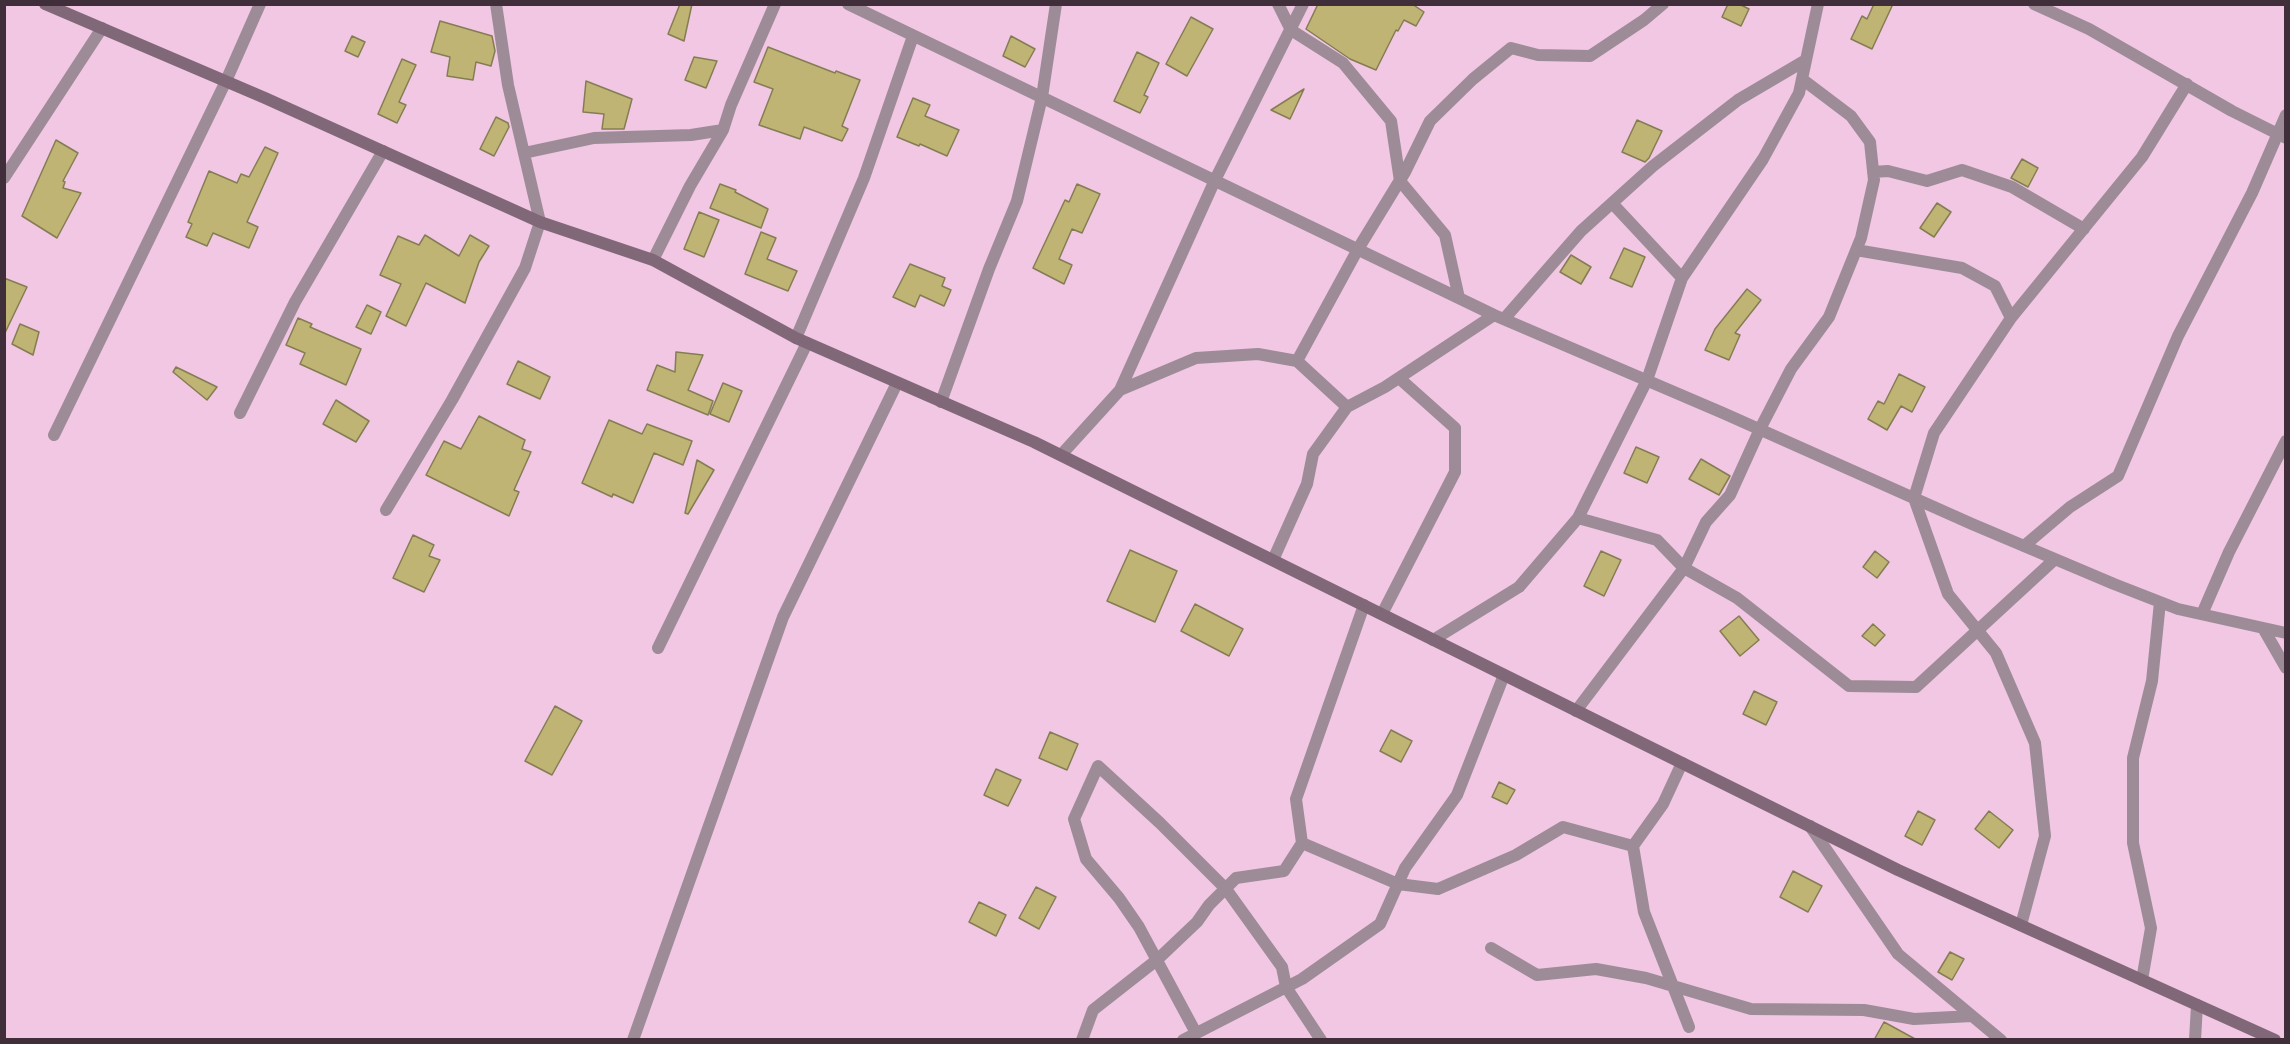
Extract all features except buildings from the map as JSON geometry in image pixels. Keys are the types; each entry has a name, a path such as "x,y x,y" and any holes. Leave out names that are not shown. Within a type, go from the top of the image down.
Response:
{"main road":[{"path":"45,4 69,9 102,28 540,222 653,260 801,340 1061,455 1898,870 2275,1040"}],"street":[{"path":"54,435 226,81 260,4"},
{"path":"386,510 452,400 525,268 540,222 508,85 496,4"},
{"path":"653,260 690,186 723,130 731,105 775,4"},
{"path":"848,4 1499,317 2024,546 2160,602 2286,633"},
{"path":"941,402 989,269 1017,201 1042,97 1056,4"},
{"path":"1278,4 1291,30 1343,63 1391,122 1400,181 1445,235 1459,298"},
{"path":"1061,455 1120,390 1215,180 1303,4"},
{"path":"1297,361 1358,249 1400,181 1430,121 1473,79 1511,48 1538,55 1590,56 1644,20 1663,4"},
{"path":"1433,640 1519,588 1578,518 1647,380 1682,278 1763,159 1799,93 1818,4"},
{"path":"2034,4 2089,28 2281,136"},
{"path":"4,178 102,28"},
{"path":"658,648 801,340 864,178 913,36"},
{"path":"1273,560 1308,484 1313,454 1347,407 1499,317 1581,231 1653,166 1738,100 1806,60"},
{"path":"1576,711 1684,568 1706,522 1730,495 1791,369 1829,317 1861,238 1874,180 1870,142 1851,116 1802,79"},
{"path":"2021,925 2045,836 2035,743 1996,653 1948,594 1914,498 1935,433 2012,318 2142,157 2187,84"},
{"path":"2024,546 2070,507 2118,476 2178,336 2281,136 2286,116"},
{"path":"524,153 594,138 691,135 723,130"},
{"path":"240,413 295,302 383,151"},
{"path":"1873,172 1888,171 1927,181 1962,170 2012,187 2084,229"},
{"path":"1612,203 1682,278"},
{"path":"1856,250 1962,268 1995,286 2012,318"},
{"path":"1120,390 1196,358 1258,354 1297,361 1347,407"},
{"path":"1382,614 1455,472 1455,428 1399,378"},
{"path":"633,1040 783,618 897,383"},
{"path":"2202,614 2229,552 2286,441"},
{"path":"1578,518 1657,540 1684,568 1737,598 1849,687 1916,687 2055,559"},
{"path":"2142,980 2151,928 2133,843 2133,758 2152,681 2160,602"},
{"path":"1082,1040 1093,1010 1158,959 1197,922 1209,905 1236,878 1284,871 1302,843 1296,800 1364,605"},
{"path":"2263,628 2286,668"},
{"path":"1183,1040 1302,979 1380,924 1405,868 1457,795 1504,675"},
{"path":"1682,763 1663,804 1633,846 1644,912 1689,1027"},
{"path":"1196,1033 1139,927 1119,898 1086,859 1074,819 1098,766 1160,823 1226,889 1282,968 1286,987 1321,1040"},
{"path":"1810,826 1898,954 2001,1040"},
{"path":"1302,843 1398,884 1438,889 1516,855 1563,827 1633,846"},
{"path":"1491,948 1538,975 1596,969 1646,978 1751,1009 1864,1010 1914,1019 1972,1016"},
{"path":"2195,1040 2197,1005"}]}
